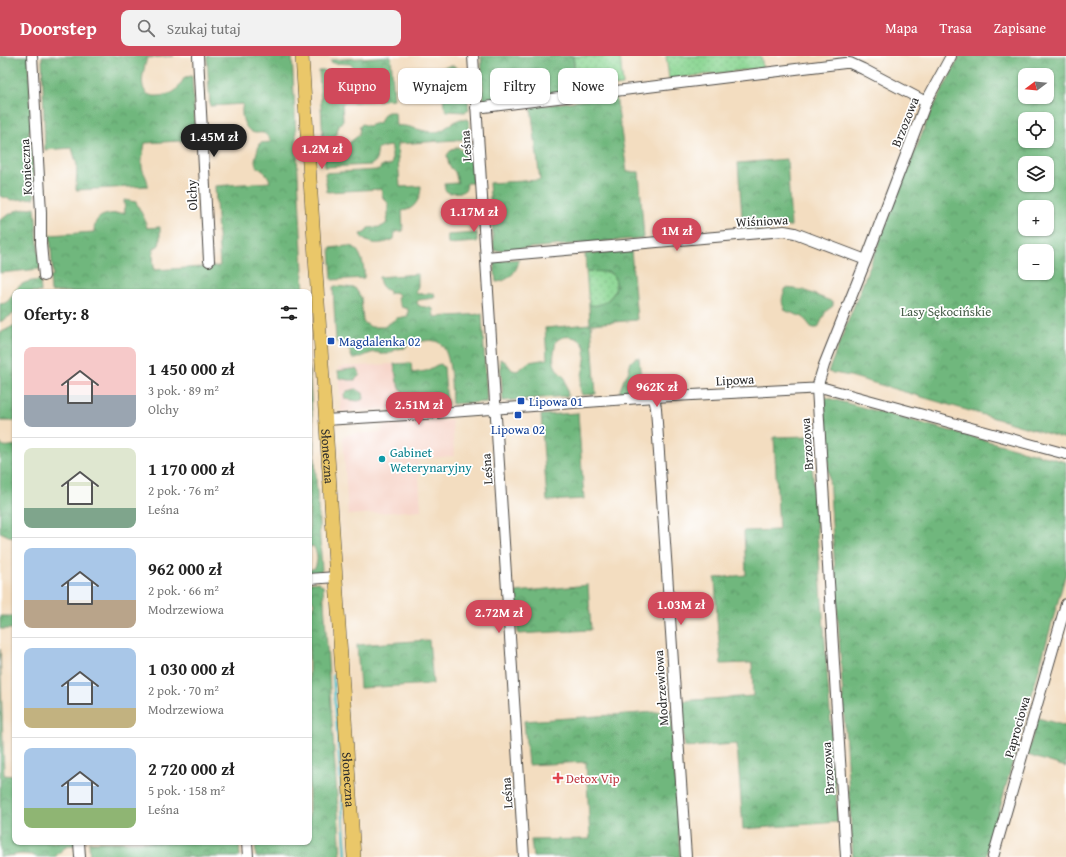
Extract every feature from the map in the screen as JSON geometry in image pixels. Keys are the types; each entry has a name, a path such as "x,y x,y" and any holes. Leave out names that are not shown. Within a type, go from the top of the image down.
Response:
{"main road":[{"name":"Słoneczna","path":"302,56 354,857"}],"street":[{"name":"Konieczna","path":"32,56 41,212 41,244 44,276"},
{"name":"Olchy","path":"198,56 209,261"},
{"name":"Leśna","path":"473,56 524,857"},
{"name":"Brzozowa","path":"846,857 817,388 824,365 926,102 951,56"},
{"path":"476,108 845,63 858,66 926,102"},
{"name":"Wiśniowa","path":"486,257 784,231 795,233 866,260"},
{"name":"Lipowa","path":"325,420 654,397 817,388 831,389 1066,454"},
{"name":"Modrzewiowa","path":"654,397 656,408 686,857"},
{"path":"312,579 336,577"},
{"name":"Paprociowa","path":"993,857 1066,604"},
{"path":"79,845 80,857"},
{"path":"247,845 248,857"}],"shaded area":[{"path":"411,363 414,407 341,412 338,367"},
{"path":"452,420 454,456 418,459 421,510 348,515 343,437 349,434 382,432 382,427 384,425"}],"green space":[{"path":"0,56 29,56 31,129 29,130 35,198 12,200 0,196"},
{"path":"42,56 174,56 147,58 142,83 146,93 151,96 159,96 176,90 185,77 192,76 196,140 145,143 142,167 148,186 76,190 77,165 72,148 45,150"},
{"path":"207,56 292,56 304,289 51,289 50,277 53,276 50,235 94,232 95,225 100,217 108,214 125,213 124,200 136,202 145,220 147,228 160,227 159,245 154,249 153,253 154,270 220,266 215,186 270,182 267,175 257,167 255,162 260,143 271,142 266,134 253,133 248,129 243,119 243,104 210,106"},
{"path":"391,56 394,99 390,99 390,68 354,68 350,64 332,63 330,60"},
{"path":"481,56 573,56 574,68 558,68 558,92 550,93 550,68 490,68 490,101 484,102"},
{"path":"573,56 620,56 623,85 618,86 618,68 574,68"},
{"path":"666,56 761,56 763,68 669,79"},
{"name":"Lasy Sękocińskie","path":"960,56 1066,56 1066,439 850,376 828,372 929,116"},
{"path":"454,66 457,68 442,68"},
{"path":"319,71 324,71 324,104 342,104 343,120 339,125 334,138 323,140"},
{"path":"444,104 468,104 469,110 465,112 447,111"},
{"path":"558,104 617,104 627,172 639,172 644,238 494,251 489,183 540,180 531,107"},
{"path":"388,112 395,112 396,126 406,126 431,132 440,131 460,119 469,120 470,139 397,144 400,187 421,186 420,195 414,206 402,211 403,231 395,232 394,239 390,241 375,243 366,241 360,234 365,233 368,228 381,227 386,224 388,217 388,203 383,198 381,189 327,192 325,173 377,170 380,169 381,166 391,165 392,147 378,148 376,161 371,165 325,167 324,148 348,147 350,142 359,135 360,126 362,124 368,126 380,122 384,114"},
{"path":"458,147 472,162 473,183 467,183 466,189 462,192 449,193 445,190 444,184 458,183 455,172 449,166 447,155 452,149"},
{"path":"787,159 791,226 743,230 738,163"},
{"path":"35,207 40,269 0,273 0,220 15,211"},
{"path":"477,233 477,242 448,243 447,235"},
{"path":"347,246 354,247 359,253 364,270 364,278 332,280 330,248"},
{"path":"631,250 637,320 591,324 596,394 582,395 580,386 585,350 579,339 565,337 556,341 554,361 557,369 565,378 568,396 503,401 500,359 506,362 512,370 517,371 529,362 547,359 545,328 590,324 589,305 603,303 608,300 615,291 616,281 609,272 586,271 585,254"},
{"path":"519,259 517,268 512,275 505,280 496,282 494,261"},
{"path":"586,271 609,272 613,276 616,281 615,291 608,300 597,305 589,305"},
{"path":"418,274 417,294 434,293 435,297 419,300 417,302 418,305 433,309 434,317 482,314 487,402 452,404 451,379 448,359 441,344 435,341 429,340 410,342 405,348 397,349 388,354 381,354 377,352 356,359 352,358 347,347 336,342 333,287 355,288 361,297 363,322 371,327 384,327 397,318 408,316 408,309 401,307 397,299 399,295 397,293 394,292 389,294 389,291 382,286 379,277"},
{"path":"40,280 41,289 17,289 23,284 30,281"},
{"path":"786,288 803,290 833,302 833,306 826,311 818,328 812,328 803,317 786,311 782,300"},
{"path":"12,296 12,315 0,322 0,304 7,302"},
{"path":"12,327 12,421 0,421 0,333"},
{"path":"635,358 639,358 642,391 620,393 631,362"},
{"path":"411,363 412,373 426,371 441,364 444,367 447,405 403,408 403,393 397,382 394,364"},
{"path":"356,369 359,372 360,375 355,380 339,378 338,371"},
{"path":"356,389 363,393 364,399 358,401 345,399 344,394 347,391"},
{"path":"824,397 1066,462 1066,573 986,857 853,857"},
{"path":"578,413 584,499 547,501 541,415"},
{"path":"312,414 322,570 318,575 312,575 312,569 315,568 317,559 317,554 313,546"},
{"path":"810,436 838,822 743,829 737,744 684,747 681,701 753,696 752,663 721,664 715,578 746,575 744,531 779,530 774,437"},
{"path":"0,443 1,445 5,446 12,446 12,538 0,532"},
{"path":"319,582 323,586 341,857 256,857 255,845 312,845 312,609 314,607 314,603 312,600 312,583"},
{"path":"588,585 591,630 518,634 516,592"},
{"path":"0,616 12,616 12,629 0,629"},
{"path":"429,640 433,684 360,688 357,645"},
{"path":"0,649 4,775 12,776 12,845 72,845 66,847 55,857 36,857 21,854 0,857"},
{"path":"671,711 680,857 533,857 531,840 590,839 586,762 528,765 524,721"},
{"path":"1038,718 1066,726 1066,767 1027,755"},
{"path":"89,845 239,845 240,857 90,857"}],"waterway":[{"path":"333,675 346,857"}],"place":[{"name":"Magdalenka 02","path":"331,341"},
{"name":"Lipowa 01","path":"521,401"},
{"name":"Lipowa 02","path":"518,415"},
{"name":"Gabinet Weterynaryjny","path":"382,459"},
{"name":"Detox Vip","path":"558,778"}]}
